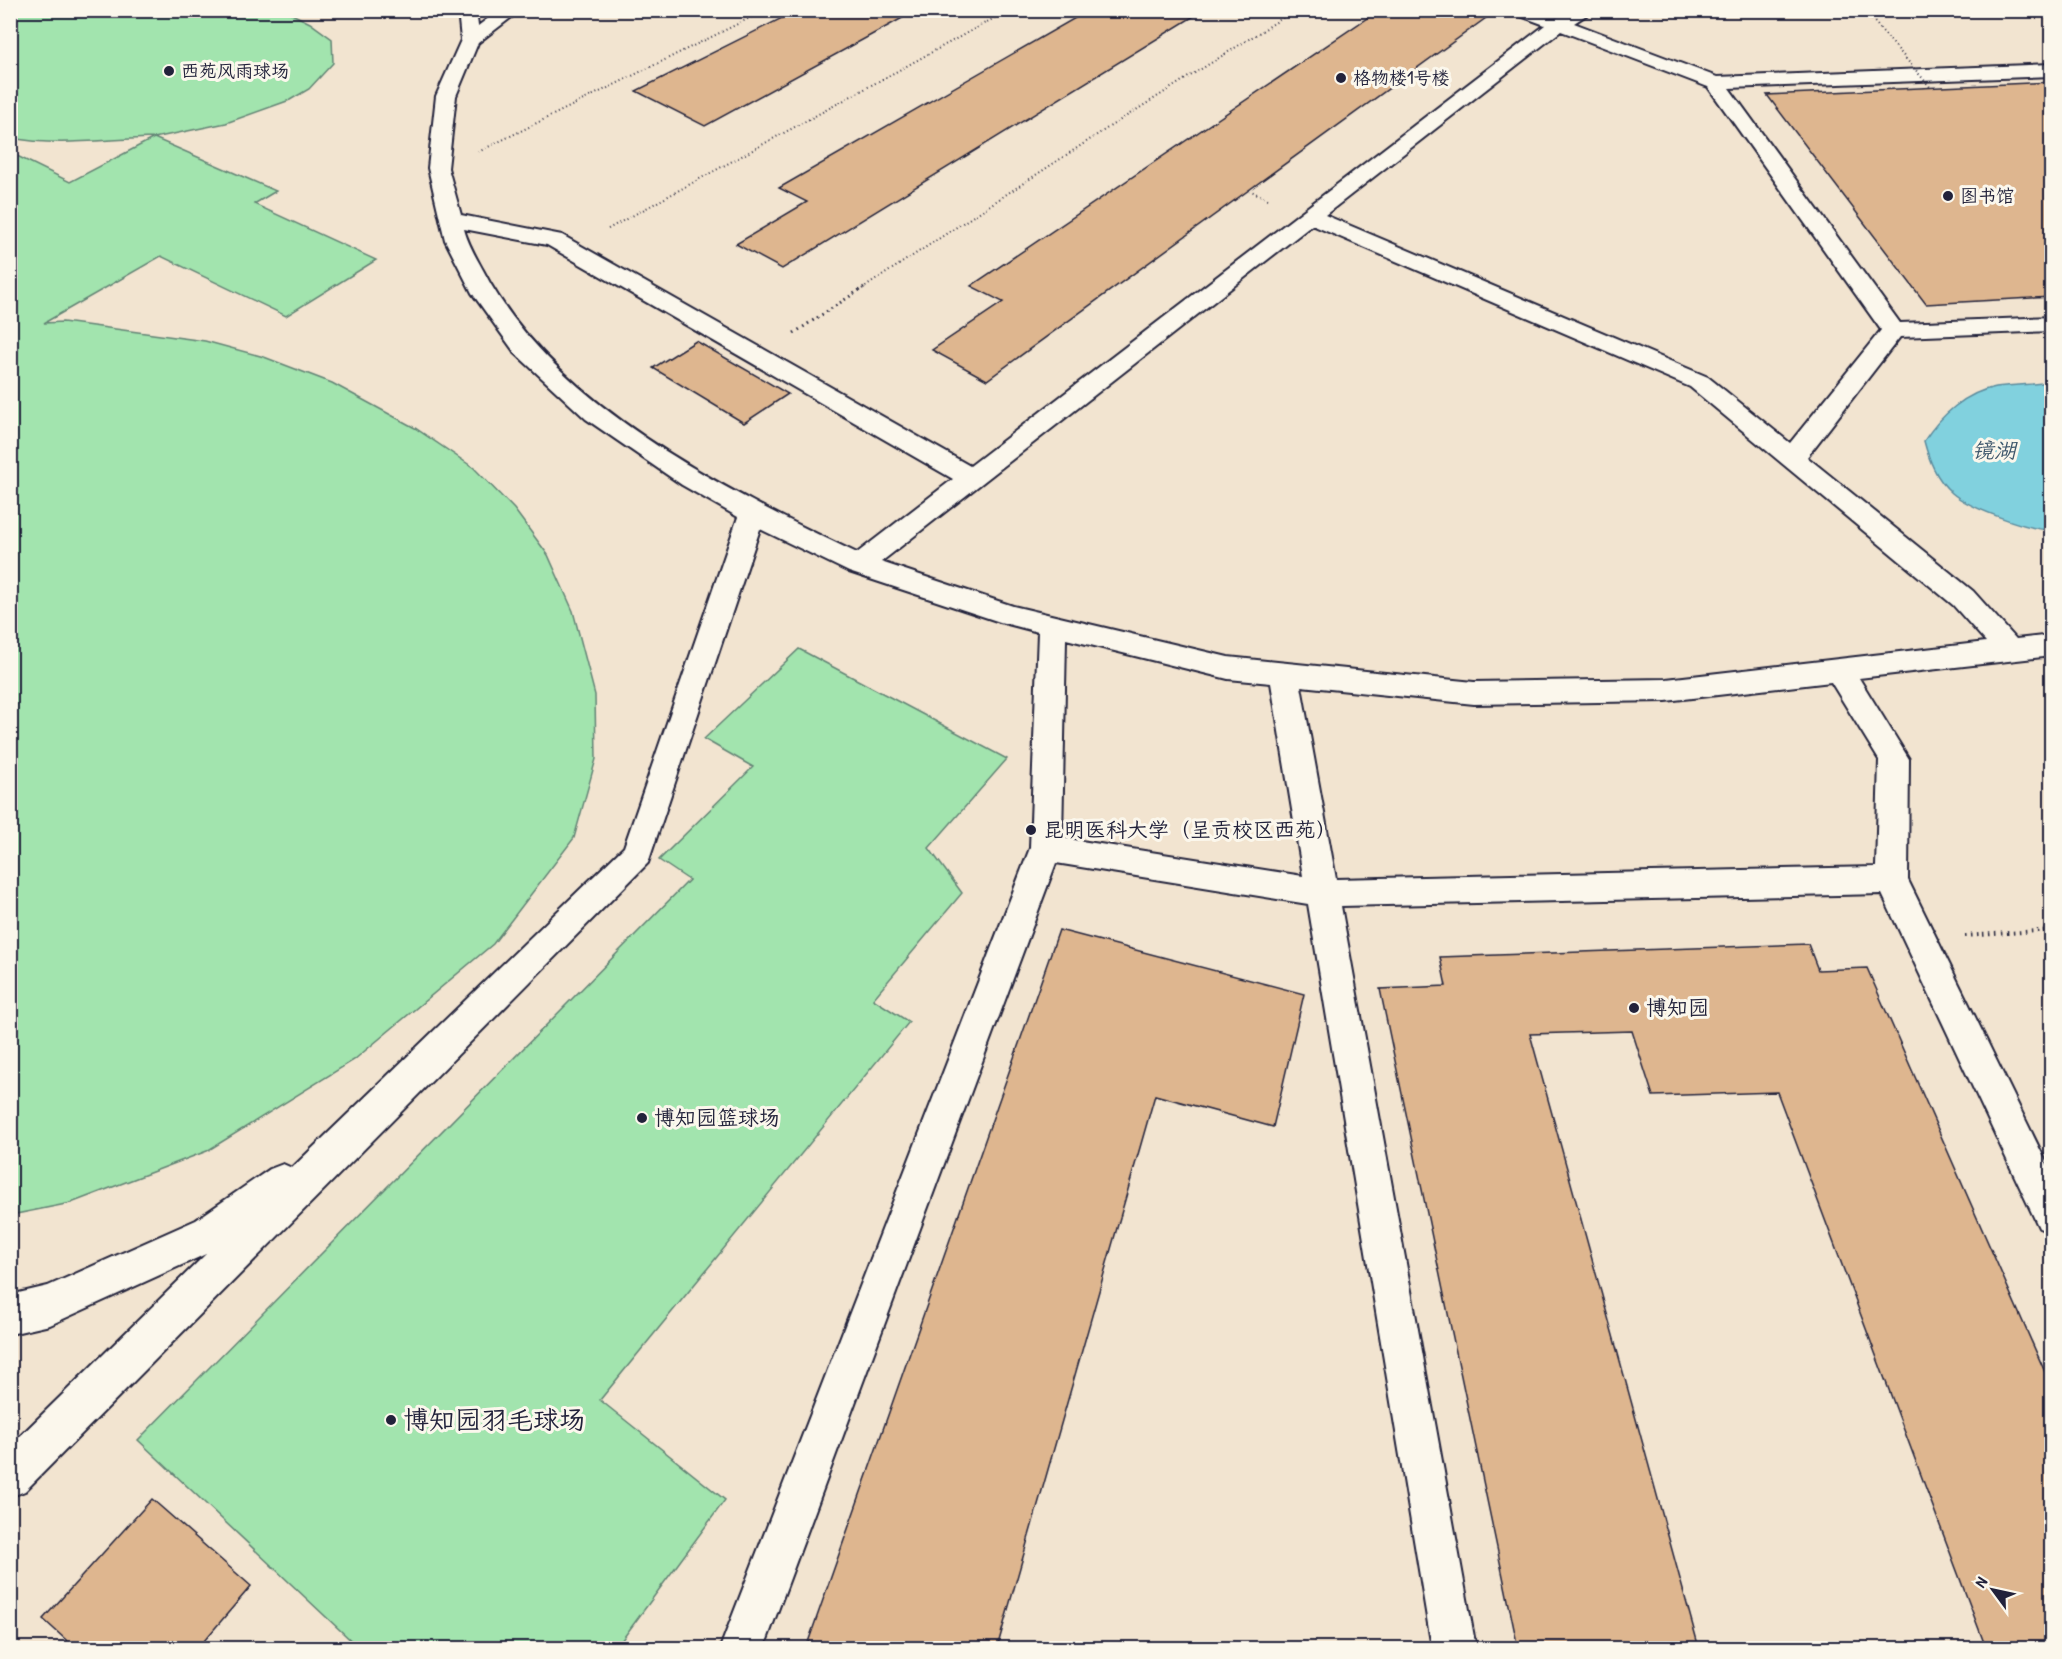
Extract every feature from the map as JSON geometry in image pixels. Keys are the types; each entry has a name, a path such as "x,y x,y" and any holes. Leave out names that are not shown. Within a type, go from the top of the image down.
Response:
{"lane":[{"path":"467,10 470,40 446,96 438,168 456,240 483,293 523,348 595,413 691,479 752,514 859,565 958,599 1052,626 1228,668 1474,693 1666,690 2052,645"},
{"path":"470,40 512,10"},
{"path":"1522,10 1715,83 2052,70"},
{"path":"859,565 1560,23 1585,10"},
{"path":"1715,83 1893,330"},
{"path":"1311,217 1699,382 1963,598 2009,650"},
{"path":"451,220 554,240 972,478"},
{"path":"1792,458 1893,330 2052,324"},
{"path":"10,1476 346,1140 637,854 752,514"},
{"path":"742,1648 1046,848 1052,626"},
{"path":"1839,670 1894,759 1892,880 2052,1215"},
{"path":"1284,673 1454,1648"},
{"path":"1046,848 1322,893 1892,880"},
{"path":"10,1315 50,1305 209,1233 346,1140"}],"path":[{"path":"438,168 500,143 766,10"},
{"path":"571,249 1009,10"},
{"path":"758,356 1106,129 1295,10"},
{"path":"1864,10 1931,88"},
{"path":"1920,938 2052,930"}],"shaded area":[{"name":"昆明医科大学（呈贡校区西苑）","path":"11,11 2051,11 2051,1648 11,1648"}],"green space":[{"name":"西苑风雨球场","path":"11,10 286,11 310,23 332,39 333,63 309,89 290,100 226,123 154,138 64,142 29,141 11,138"},
{"path":"154,138 276,191 254,204 376,260 286,316 161,256 44,323 63,322 205,341 264,357 332,383 415,428 474,468 514,509 548,555 573,611 595,695 596,759 574,838 493,944 354,1060 207,1151 71,1203 11,1215 11,153 70,182"},
{"path":"799,649 1007,759 929,848 962,893 873,999 909,1022 600,1400 725,1500 616,1648 359,1648 138,1440 689,880 659,860 753,767 704,739"}],"water":[{"name":"镜湖","path":"2051,381 2051,530 2000,517 1952,493 1934,469 1924,441 1938,423 1955,406 1974,394 1996,387"}],"building":[{"path":"798,10 917,10 705,126 636,91"},
{"path":"1089,10 1204,10 782,269 736,244 807,202 779,188"},
{"path":"1379,10 1497,10 987,380 932,350 1003,302 971,286"},
{"name":"图书馆","path":"2052,82 2052,297 1926,304 1767,95"},
{"path":"696,341 788,394 744,423 653,368"},
{"path":"1059,930 1304,994 1273,1127 1155,1095 997,1648 806,1648"},
{"path":"1808,944 1818,970 1867,968 2052,1388 2052,1648 1986,1648 1777,1092 1653,1096 1632,1031 1530,1034 1699,1648 1518,1648 1380,989 1446,986 1440,957"},
{"path":"152,1499 251,1586 198,1648 75,1648 43,1619"}],"place":[{"name":"西苑风雨球场","path":"169,71"},
{"name":"格物楼1号楼","path":"1341,78"},
{"name":"图书馆","path":"1948,196"},
{"name":"昆明医科大学（呈贡校区西苑）","path":"1031,830"},
{"name":"博知园","path":"1634,1008"},
{"name":"博知园篮球场","path":"642,1118"},
{"name":"博知园羽毛球场","path":"391,1420"}]}
